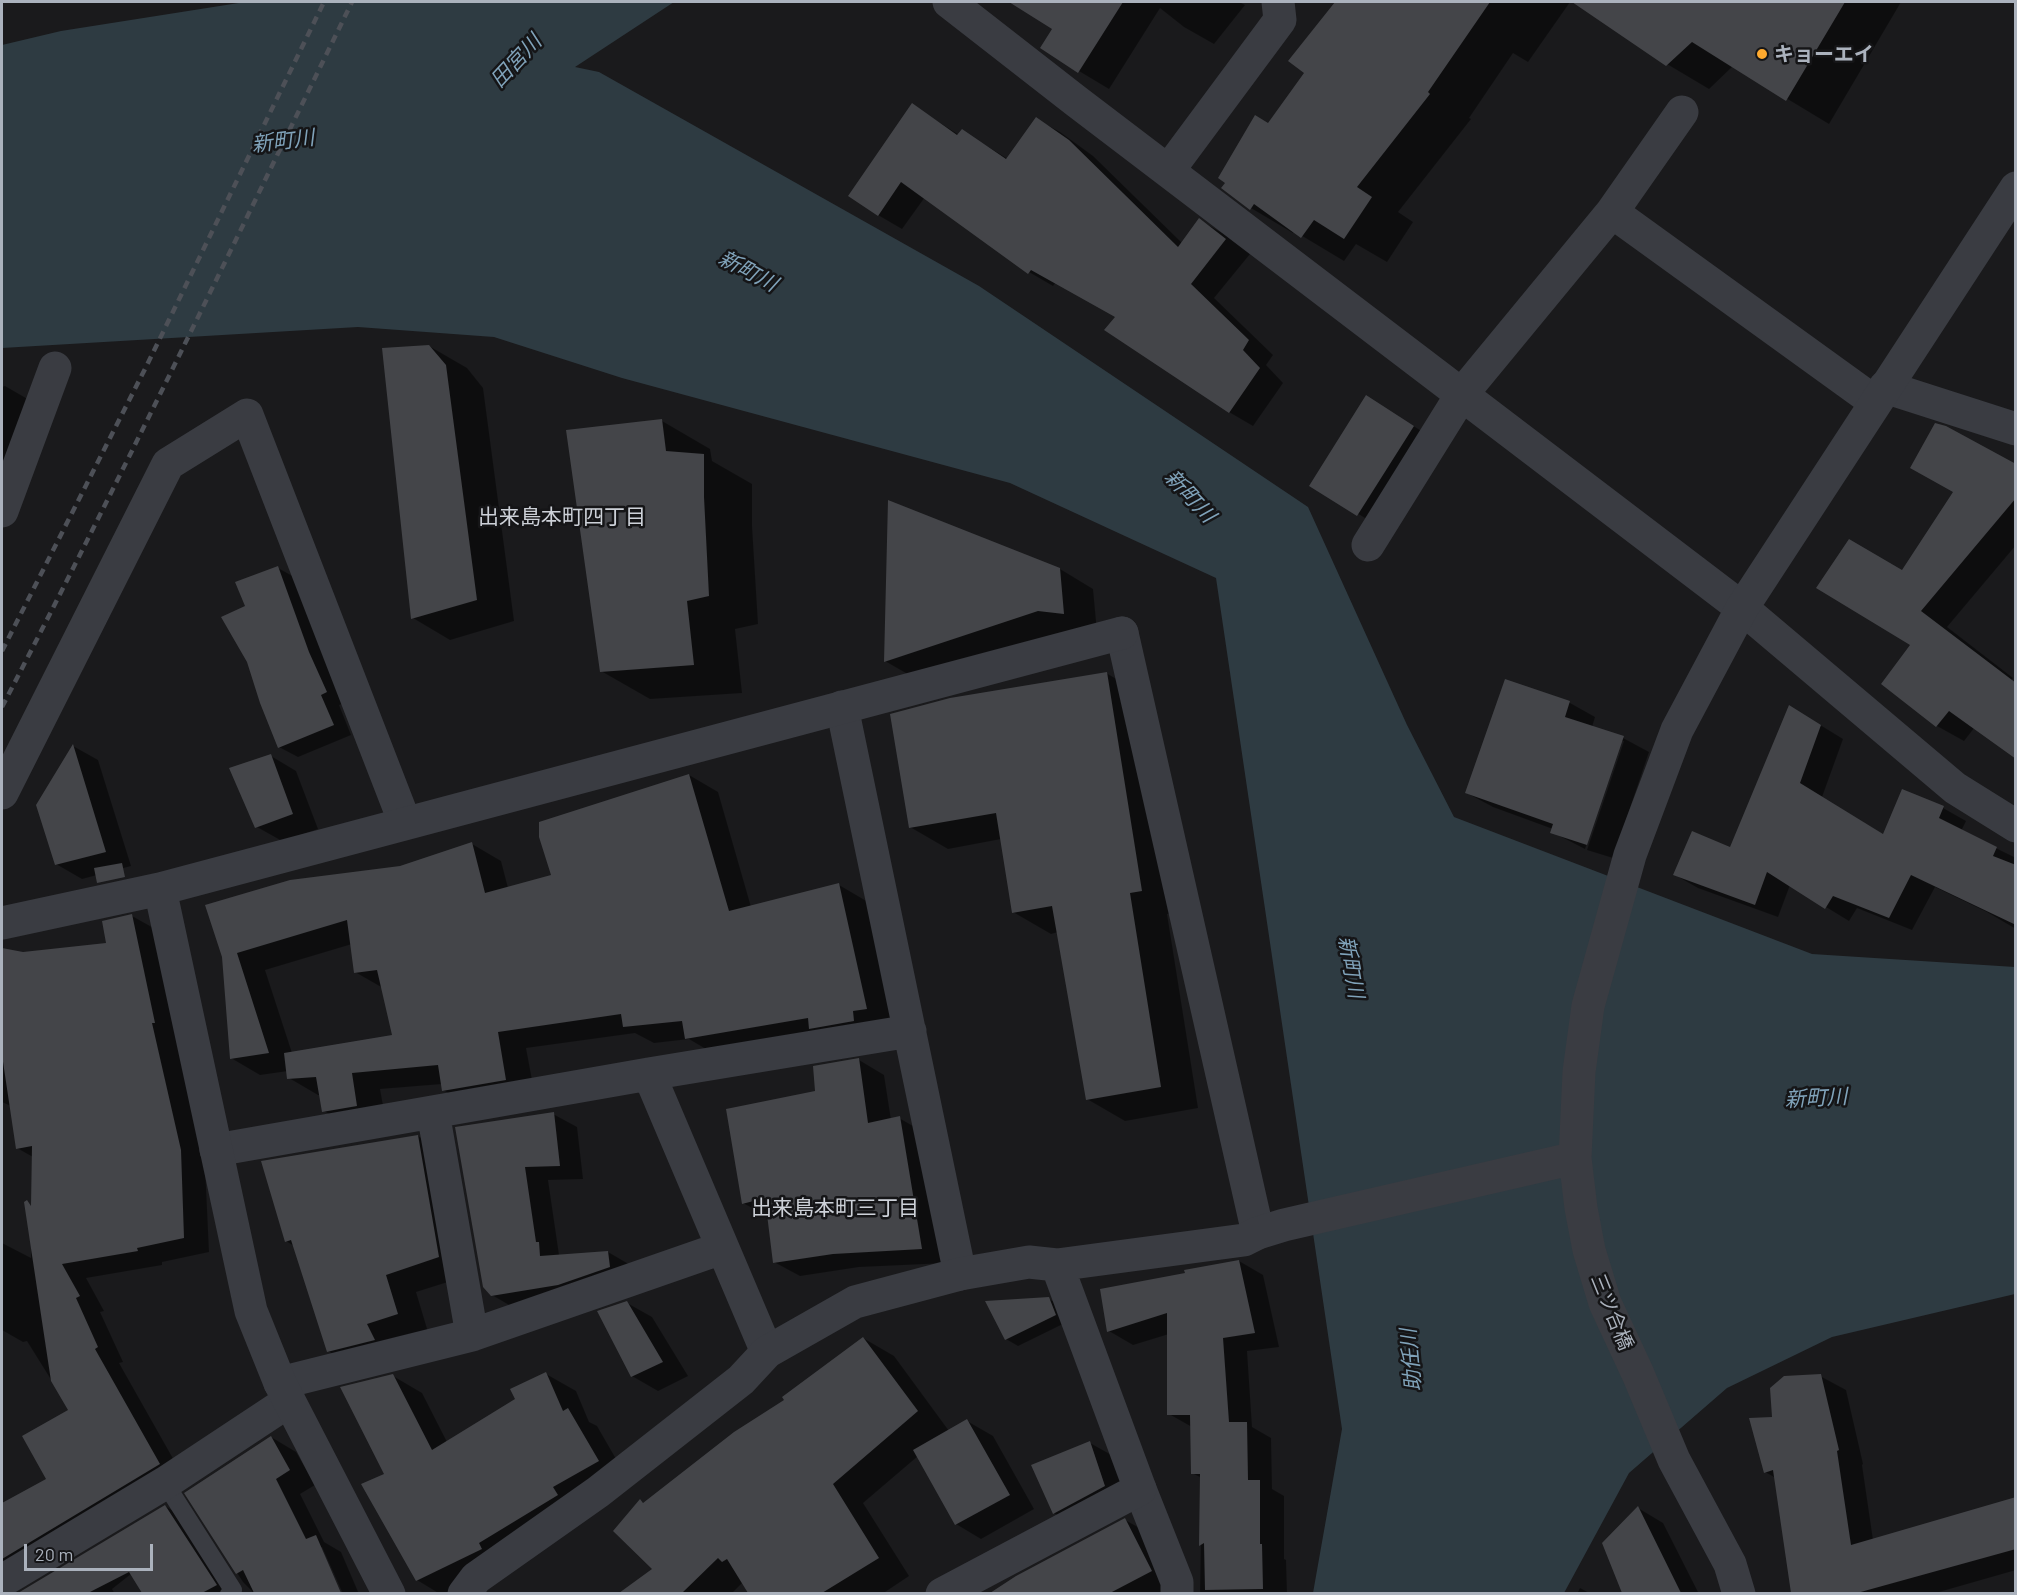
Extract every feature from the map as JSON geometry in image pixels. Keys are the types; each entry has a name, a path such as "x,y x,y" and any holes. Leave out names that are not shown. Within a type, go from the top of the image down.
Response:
{"street":[{"path":"949,2 1742,608 1955,788 2016,826"},
{"path":"1168,171 1280,20 1278,2"},
{"path":"1368,545 1462,394 1612,212 1682,112"},
{"name":"三ツ合橋","path":"1739,1593 1730,1564 1674,1460 1605,1303 1589,1250 1575,1158 1579,1072 1588,1006 1630,855 1677,730 1742,608 2016,188"},
{"path":"1612,212 1880,394 2016,429"},
{"path":"2,511 55,368"},
{"path":"2,793 168,464 248,415 405,823"},
{"path":"2,923 160,889 1122,633 1271,1229"},
{"path":"842,707 960,1274"},
{"path":"160,889 251,1311 284,1392 389,1593"},
{"path":"216,1150 910,1031"},
{"path":"649,1074 767,1352"},
{"path":"433,1112 472,1335"},
{"path":"464,1593 476,1578 598,1492 741,1380 767,1352 855,1302 960,1274 1029,1262 1057,1265 1244,1240 1271,1229 1575,1158"},
{"path":"2,1581 165,1483 284,1392 472,1335 722,1248"},
{"path":"1057,1265 1177,1582 1177,1593"},
{"path":"942,1593 1140,1489"}],"lane":[{"path":"165,1483 233,1590 229,1593"}],"water":[{"path":"245,2 674,2 575,67 599,72 979,286 1308,507 1407,725 1454,817 1812,954 2015,967 2015,1294 1832,1337 1727,1388 1629,1473 1564,1593 1313,1593 1342,1429 1216,578 1010,483 622,378 494,337 358,327 2,348 2,45 61,31"}],"building":[{"path":"1009,2 1123,2 1078,73 1040,48 1052,29"},
{"path":"1335,2 1490,2 1428,92 1430,94 1357,187 1372,197 1344,239 1314,220 1301,238 1254,204 1250,210 1221,188 1225,183 1218,178 1255,115 1268,123 1304,73 1288,61"},
{"name":"キョーエイ","path":"1572,2 1845,2 1786,101 1692,42 1666,66"},
{"path":"912,103 957,135 962,129 1006,159 1036,117 1069,140 1178,247 1199,218 1226,239 1191,284 1249,340 1243,350 1260,368 1229,413 1104,330 1115,317 1031,270 1028,274 901,182 878,216 848,196"},
{"path":"429,345 446,365 477,600 411,619 382,348"},
{"path":"1366,395 1414,426 1357,516 1309,486"},
{"path":"662,419 666,451 704,454 709,596 687,601 694,665 600,672 566,430"},
{"path":"1935,423 1946,426 2016,464 2016,498 1921,611 2016,683 2016,759 1949,711 1936,727 1881,684 1910,645 1816,588 1849,539 1902,570 1953,492 1910,468"},
{"path":"888,500 1060,568 1064,614 1038,611 884,662"},
{"path":"278,566 309,652 327,692 321,695 334,725 278,748 247,662 221,617 245,606 235,582"},
{"path":"1107,672 1142,891 1130,893 1161,1087 1086,1100 1052,906 1012,913 996,813 909,828 890,714 950,698"},
{"path":"1505,679 1570,701 1565,717 1624,736 1587,845 1550,833 1553,824 1465,793"},
{"path":"1789,705 1821,725 1800,783 1883,834 1902,789 1944,806 1939,818 1997,847 1993,856 2016,865 2016,925 1911,875 1889,918 1833,896 1825,909 1767,872 1755,905 1673,875 1692,831 1730,847"},
{"path":"73,744 106,852 55,865 36,805"},
{"path":"271,754 293,814 255,828 229,768"},
{"path":"689,774 729,911 839,883 867,1009 853,1011 854,1021 809,1029 808,1018 685,1039 682,1021 623,1027 621,1014 498,1032 506,1080 442,1091 438,1065 352,1073 357,1106 322,1112 316,1077 287,1079 284,1053 392,1035 377,970 354,973 347,920 237,953 269,1053 230,1059 222,957 205,905 290,880 400,866 472,842 485,893 551,875 539,837 539,822"},
{"path":"122,863 125,877 97,883 94,868"},
{"path":"132,914 155,1023 152,1023 181,1150 184,1238 137,1248 138,1251 62,1264 80,1296 76,1298 98,1347 95,1349 160,1464 2,1559 2,1503 46,1479 22,1436 68,1410 51,1381 24,1202 27,1200 31,1206 32,1146 16,1149 2,1055 2,948 23,952 106,943 102,921"},
{"path":"859,1058 868,1123 900,1116 922,1249 833,1254 773,1263 765,1198 742,1204 726,1109 815,1091 813,1066"},
{"path":"554,1112 560,1166 525,1167 540,1256 608,1251 610,1267 558,1285 491,1296 483,1287 455,1127"},
{"path":"418,1135 439,1257 386,1275 398,1314 367,1324 375,1340 327,1352 291,1240 285,1242 261,1161"},
{"path":"1239,1260 1255,1333 1223,1338 1229,1422 1247,1422 1248,1480 1260,1480 1263,1589 1205,1590 1204,1543 1199,1546 1200,1474 1191,1474 1190,1415 1167,1415 1167,1313 1107,1332 1100,1289"},
{"path":"1049,1297 1056,1315 1005,1340 985,1301"},
{"path":"627,1301 663,1362 631,1377 597,1311"},
{"path":"863,1337 918,1411 833,1484 879,1558 822,1593 748,1593 727,1559 722,1562 718,1558 682,1593 619,1593 652,1569 613,1531 640,1499 643,1503 734,1432 784,1400 782,1397"},
{"path":"546,1372 563,1411 568,1408 599,1461 553,1487 558,1495 479,1543 482,1549 416,1581 361,1484 384,1474 340,1387 393,1374 432,1450 515,1399 510,1389"},
{"path":"1821,1374 1839,1450 1837,1451 1851,1545 2016,1497 2016,1549 1857,1593 1791,1593 1773,1470 1764,1473 1749,1418 1772,1417 1770,1388 1784,1376"},
{"path":"967,1419 1010,1495 955,1525 913,1450"},
{"path":"271,1436 290,1470 276,1479 306,1539 316,1535 341,1593 254,1593 243,1570 236,1574 184,1493"},
{"path":"1090,1441 1105,1486 1053,1514 1031,1465"},
{"path":"165,1505 217,1585 202,1593 142,1593 129,1572 88,1593 18,1593"},
{"path":"1638,1506 1681,1593 1622,1593 1602,1543"},
{"path":"1125,1518 1152,1571 1110,1593 990,1593 1016,1576"}],"railway":[{"path":"2,651 147,365 324,2"},
{"path":"2,707 136,444 352,2"}],"place":[{"name":"キョーエイ","path":"1762,54"}],"district":[{"name":"出来島本町四丁目","path":"562,517"},
{"name":"出来島本町三丁目","path":"835,1208"}],"water label":[{"name":"田宮川","path":"516,61"},
{"name":"新町川","path":"283,141"},
{"name":"新町川","path":"748,271"},
{"name":"新町川","path":"1190,496"},
{"name":"新町川","path":"1351,967"},
{"name":"新町川","path":"1816,1098"},
{"name":"助任川","path":"1411,1360"}]}
